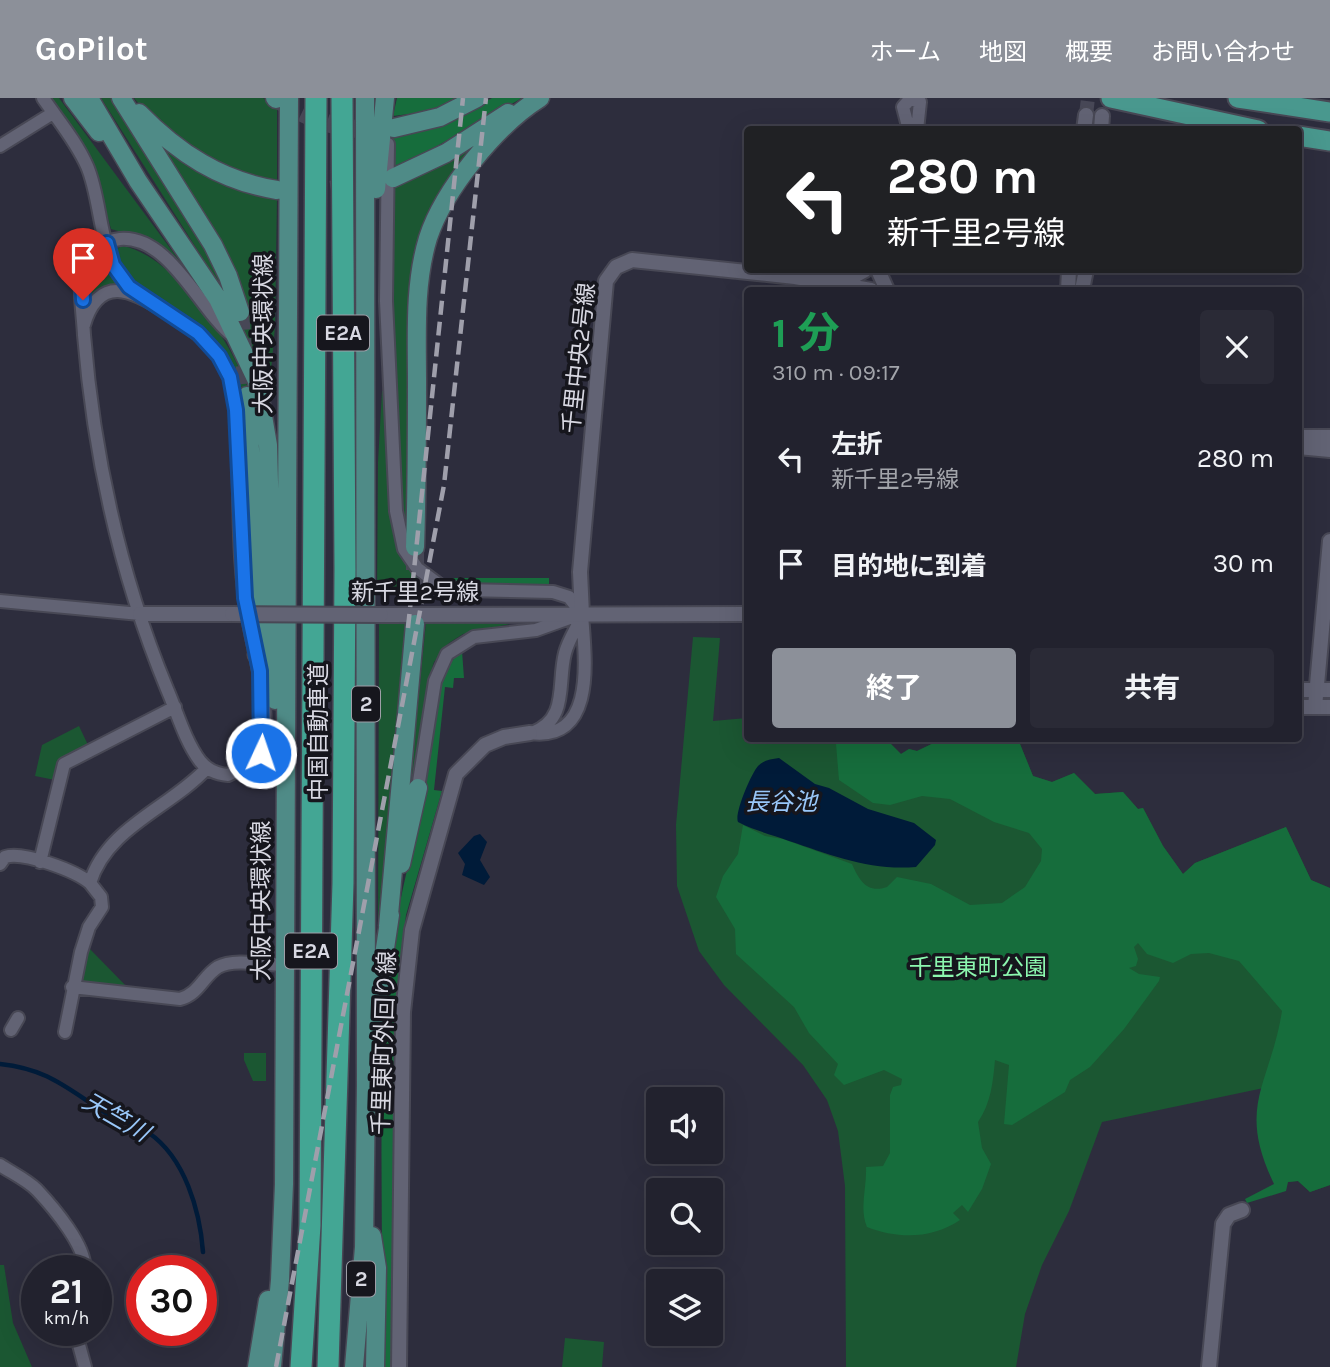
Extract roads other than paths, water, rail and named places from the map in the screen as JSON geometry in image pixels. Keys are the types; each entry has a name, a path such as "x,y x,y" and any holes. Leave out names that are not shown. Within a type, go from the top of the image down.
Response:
{"highway":[{"name":"中国自動車道","path":"302,1367 310,1225 316,98"},
{"name":"中国自動車道","path":"328,1367 343,883 345,569 342,98"},
{"path":"1111,98 1240,126"},
{"path":"1238,98 1330,112"},
{"path":"1302,137 1330,141"}],"main road":[{"path":"73,98 138,181"},
{"path":"89,98 138,181 204,278 241,343 257,381 267,428 275,717 286,780"},
{"path":"123,98 165,138 208,168 242,182 277,190"},
{"path":"123,98 213,245 233,287 240,312"},
{"name":"大阪中央環状線","path":"272,1367 281,1249 285,965 289,98"},
{"name":"2","path":"354,1367 363,1247 366,1085 366,98"},
{"path":"365,323 372,296 374,215 386,98"},
{"path":"394,128 440,117 477,98"},
{"path":"393,178 446,153 515,109 534,102"},
{"path":"415,547 418,307 424,254 437,218 476,159 534,102"},
{"path":"247,396 259,612 257,655"},
{"path":"366,1085 388,926 415,624"},
{"path":"388,926 418,788"},
{"path":"364,1192 377,1268 375,1367"},
{"path":"257,1367 266,1307 281,1249"}],"street":[{"path":"43,98 88,167 98,198 107,243 118,274 137,293 198,333 219,356 230,377 236,410 245,598 257,655 263,718 261,753 250,766 233,774 207,768 195,753 140,614 115,535 99,464 84,325 83,267 90,253 107,243 131,240 161,256 193,288 224,329 241,343"},
{"name":"新千里2号線","path":"386,98 386,301 396,511 407,555 433,582 453,589 553,592 569,597 582,614"},
{"path":"906,126 906,101 917,99 920,108 918,126"},
{"path":"0,146 53,113"},
{"name":"千里中央2号線","path":"582,614 580,572 606,281 615,267 632,260 744,272"},
{"name":"千里中央2号線","path":"757,273 795,277 854,276 860,273"},
{"name":"千里中央2号線","path":"816,275 860,287"},
{"path":"84,325 89,309 103,295 123,290 137,293"},
{"path":"1302,437 1330,437"},
{"path":"1302,447 1330,450"},
{"path":"1302,707 1323,707 1330,541"},
{"path":"0,601 140,614"},
{"name":"新千里2号線","path":"140,614 744,614"},
{"name":"新千里2号線","path":"418,788 435,681 447,654 474,637 536,630 582,614"},
{"name":"千里東町外回り線","path":"530,733 546,726 558,710 565,653 582,614"},
{"name":"千里東町外回り線","path":"399,1367 403,1012 412,930 456,774 485,745 504,737 561,732 571,724 578,712 585,654 582,614"},
{"path":"1302,690 1323,690"},
{"path":"40,862 64,764 175,707"},
{"path":"90,883 106,852 119,836 177,795 207,768"},
{"path":"0,864 10,855 66,869 90,883 101,897 102,907 85,936 72,987 65,1032"},
{"path":"72,987 180,999 190,995 214,970 223,965 285,965"},
{"path":"0,1165 36,1189 77,1241 83,1255"},
{"path":"1209,1367 1223,1224 1229,1214 1242,1210"},
{"path":"80,1346 86,1367"}],"water":[{"name":"長谷池","path":"779,758 815,784 829,788 868,809 914,823 936,840 935,845 916,867 883,867 836,856 738,822 741,803 755,770 763,762"},
{"path":"480,834 487,842 480,860 490,877 484,885 462,875 465,864 458,853 474,836"}],"waterway":[{"name":"天竺川","path":"0,1064 42,1074 107,1113 149,1133 162,1144 172,1156 188,1186 198,1220 203,1252"}],"tunnel":[{"path":"1086,115 1088,98"},
{"path":"278,100 326,123 380,129"},
{"path":"277,190 322,191 379,182"},
{"path":"240,312 247,396"},
{"path":"415,551 415,624"}],"railway":[{"path":"408,628 463,98"},
{"path":"276,1367 444,485 486,98"}],"park label":[{"name":"千里東町公園","path":"978,967"}]}
